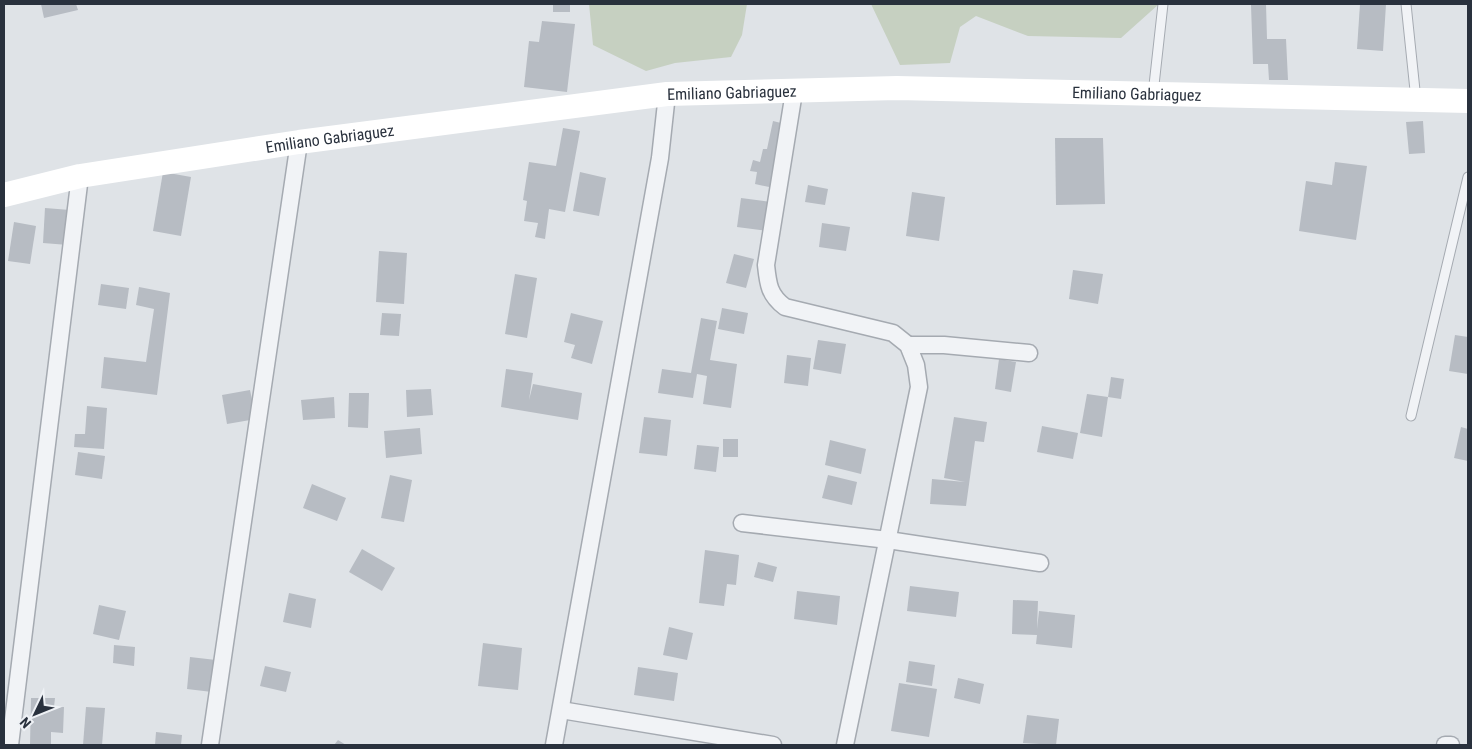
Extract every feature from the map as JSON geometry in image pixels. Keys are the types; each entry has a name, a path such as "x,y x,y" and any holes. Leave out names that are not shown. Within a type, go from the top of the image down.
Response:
{"main road":[{"name":"Emiliano Gabriaguez","path":"4,195 80,176 299,142 667,94 897,88 1468,101"}],"street":[{"path":"794,92 766,265 768,287 774,299 785,307 893,333 908,346 916,365 919,388 845,745"},
{"path":"554,745 660,158 667,94"},
{"path":"210,745 299,142"},
{"path":"10,745 80,176"},
{"path":"908,346 944,345 1029,354"},
{"path":"742,522 888,540 1040,562"},
{"path":"561,710 773,745"}],"lane":[{"path":"1153,94 1163,4"},
{"path":"1406,4 1416,100"},
{"path":"1411,416 1468,177"}],"green space":[{"path":"589,4 747,4 742,35 731,57 675,63 646,71 593,45"},
{"path":"871,4 1159,4 1121,38 1028,36 976,16 960,27 950,63 900,65"}],"building":[{"path":"41,4 76,4 78,10 44,18"},
{"path":"553,4 570,4 570,12 553,12"},
{"path":"1266,4 1267,39 1286,39 1288,80 1269,80 1268,64 1253,64 1251,5"},
{"path":"1360,4 1386,4 1383,51 1357,49"},
{"path":"542,21 575,24 567,92 524,87 529,41 539,42"},
{"path":"773,121 785,124 774,188 755,184 757,172 750,171 753,160 760,162 763,149 767,149"},
{"path":"1423,121 1425,153 1409,154 1406,122"},
{"path":"563,128 580,131 565,212 549,209 545,239 535,237 538,223 524,221 527,201 523,200 529,162 556,166"},
{"path":"1055,138 1103,138 1105,204 1056,205"},
{"path":"1335,162 1367,166 1356,240 1299,231 1306,181 1332,185"},
{"path":"163,172 191,177 181,236 153,231"},
{"path":"580,172 606,178 599,216 573,211"},
{"path":"808,185 828,189 825,205 805,202"},
{"path":"912,192 945,197 939,241 906,236"},
{"path":"741,198 771,202 767,231 737,227"},
{"path":"45,208 70,210 68,245 43,243"},
{"path":"14,222 36,226 30,264 8,261"},
{"path":"822,223 850,227 846,251 819,247"},
{"path":"379,251 407,253 404,304 376,302"},
{"path":"734,254 754,259 746,288 726,283"},
{"path":"1073,270 1103,274 1098,304 1069,299"},
{"path":"515,274 537,278 527,338 505,334"},
{"path":"101,284 129,288 126,309 98,305"},
{"path":"139,287 170,293 157,395 101,388 104,357 146,362 154,309 136,305"},
{"path":"722,308 748,313 744,334 718,329"},
{"path":"382,313 401,314 399,336 380,335"},
{"path":"571,313 603,321 592,364 571,358 575,345 564,342"},
{"path":"701,318 717,321 710,360 737,364 731,408 703,404 707,376 697,374 693,398 658,393 662,369 691,373"},
{"path":"1455,335 1468,337 1468,374 1449,371"},
{"path":"818,340 846,344 841,374 813,369"},
{"path":"787,355 811,358 808,386 784,383"},
{"path":"999,359 1016,362 1011,392 995,389"},
{"path":"506,369 533,373 529,400 533,384 582,393 578,420 501,407"},
{"path":"1111,377 1124,379 1121,399 1108,397"},
{"path":"431,389 433,415 407,417 406,390"},
{"path":"250,390 256,419 227,424 222,395"},
{"path":"349,393 369,393 368,428 348,427"},
{"path":"1087,394 1108,397 1102,437 1080,433"},
{"path":"334,397 335,418 303,420 301,400"},
{"path":"87,406 107,408 104,449 74,447 75,434 85,434"},
{"path":"644,417 671,420 667,456 639,453"},
{"path":"954,417 987,422 984,442 975,441 966,506 930,504 932,479 965,482 944,478"},
{"path":"1042,426 1078,433 1073,459 1037,452"},
{"path":"1461,427 1468,429 1468,461 1454,458"},
{"path":"420,428 422,454 386,458 384,431"},
{"path":"723,439 738,439 738,457 723,457"},
{"path":"830,440 866,449 861,474 825,465"},
{"path":"697,445 719,447 716,472 694,469"},
{"path":"78,452 105,456 102,479 75,475"},
{"path":"390,475 412,480 404,522 381,518"},
{"path":"828,475 857,482 852,505 822,498"},
{"path":"312,484 346,498 337,521 303,508"},
{"path":"362,549 395,568 382,591 349,572"},
{"path":"705,550 739,555 736,585 727,584 724,606 699,603"},
{"path":"758,562 777,567 773,582 754,577"},
{"path":"910,586 959,592 956,617 907,611"},
{"path":"797,591 840,596 837,625 794,619"},
{"path":"289,593 316,599 311,628 283,622"},
{"path":"1013,600 1038,601 1037,629 1039,611 1075,615 1072,648 1036,644 1037,635 1012,634"},
{"path":"99,605 126,611 119,640 93,634"},
{"path":"669,627 693,633 687,660 663,655"},
{"path":"483,643 522,648 518,690 478,686"},
{"path":"114,645 135,647 134,666 113,663"},
{"path":"190,657 216,660 212,692 187,689"},
{"path":"909,661 935,665 932,686 906,682"},
{"path":"265,666 291,672 286,692 260,686"},
{"path":"638,667 678,673 674,701 634,695"},
{"path":"958,678 984,684 980,704 954,698"},
{"path":"899,683 937,689 929,737 891,731"},
{"path":"31,698 55,698 54,707 64,707 63,733 51,732 51,745 30,745"},
{"path":"86,707 105,708 102,745 83,745"},
{"path":"1027,715 1059,719 1056,745 1023,743"},
{"path":"156,732 182,735 181,745 155,745"},
{"path":"338,740 346,745 334,745"}]}
